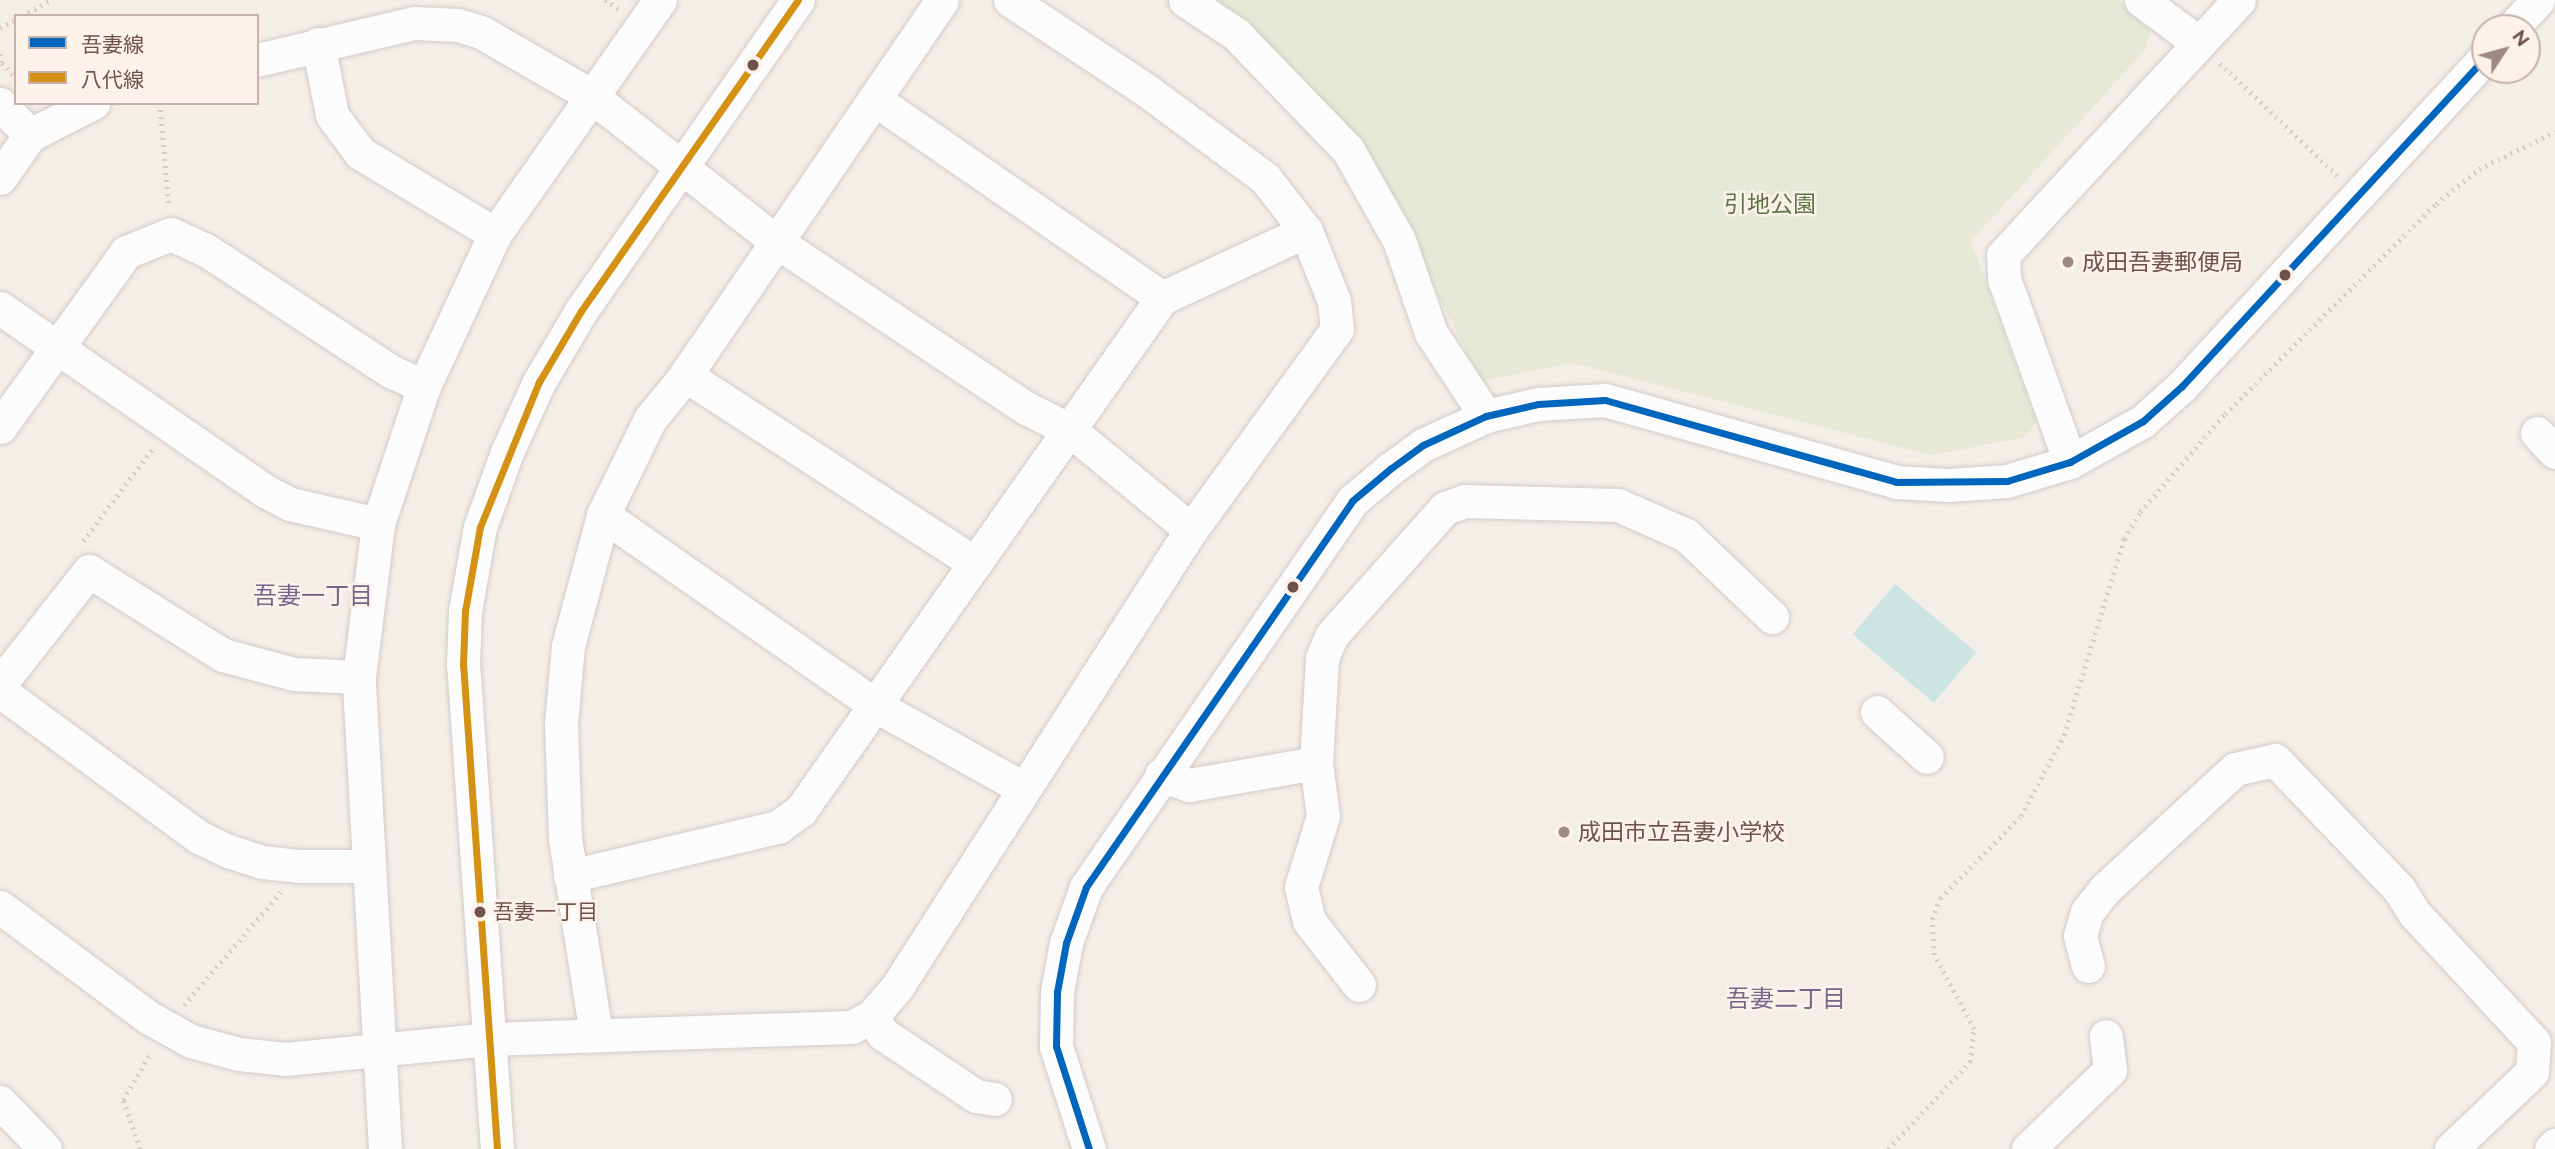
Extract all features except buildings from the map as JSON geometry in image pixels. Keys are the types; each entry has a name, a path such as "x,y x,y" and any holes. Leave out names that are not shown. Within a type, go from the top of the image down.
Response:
{"street":[{"path":"384,1149 376,1047 359,677 378,524 424,386 495,234 590,95 660,0"},
{"path":"497,1149 463,665 470,571 492,489 539,382 680,168 798,0"},
{"path":"597,1034 570,876 561,724 568,646 603,514 650,419 685,374 777,242 942,0"},
{"path":"0,907 97,983 166,1027 191,1041 239,1054 285,1059 376,1047 488,1039 852,1027 872,1016 897,987 1191,530 1337,329 1334,301 1306,231 1265,178 1146,90 1010,0"},
{"path":"1185,0 1236,34 1348,150 1399,240 1432,333 1486,416"},
{"path":"2141,0 2199,43"},
{"path":"2070,462 2004,279 2004,255 2239,0"},
{"path":"2525,14 2538,0"},
{"path":"259,59 414,23 458,25 481,32 590,95 777,242 1026,408 1070,430 1191,530"},
{"path":"318,44 332,114 360,153 495,234"},
{"path":"1090,1149 1056,1046 1057,992 1066,943 1086,887 1352,501 1423,445 1486,416 1538,404 1605,400 1896,482 1949,485 2007,481 2070,462 2143,421 2182,386 2471,73"},
{"path":"874,99 1162,298"},
{"path":"0,104 30,135"},
{"path":"0,178 30,135 89,105"},
{"path":"570,876 778,827 801,810 878,707 1162,298 1306,231"},
{"path":"0,427 126,252 171,234 206,250 392,372 424,386"},
{"path":"0,308 169,427 290,504 378,524"},
{"path":"685,374 975,564"},
{"path":"1359,985 1309,922 1301,887 1323,816 1316,763 1322,658 1332,635 1445,508 1465,501 1619,505 1686,535 1772,617"},
{"path":"603,514 878,707 1023,788"},
{"path":"0,684 89,571 223,655 294,674 359,677"},
{"path":"0,691 199,837 262,862 304,866 367,866"},
{"path":"1877,712 1927,757"},
{"path":"2088,966 2080,936 2088,912 2104,890 2235,769 2274,761 2399,889 2414,913 2534,1042 2532,1072 2451,1149"},
{"path":"1161,775 1189,786 1316,763"},
{"path":"872,1016 883,1034 976,1096 995,1099"},
{"path":"2028,1149 2110,1070 2106,1036"},
{"path":"0,1102 45,1149"},
{"path":"2551,1149 2555,1145"}],"path":[{"path":"26,14 51,0"},
{"path":"2199,43 2343,181"},
{"path":"0,54 2,63 14,75"},
{"path":"160,105 171,234"},
{"path":"1888,1149 1970,1062 1974,1029 1934,955 1932,919 1940,898 2021,816 2064,735 2124,539 2140,512 2225,414 2436,204 2479,169 2555,131"},
{"path":"75,552 169,427"},
{"path":"140,1149 123,1100 166,1027 304,866"}],"green space":[{"name":"引地公園","path":"1197,0 2117,0 2150,30 2146,49 1971,241 2036,422 2026,437 1931,455 1573,363 1481,381 1363,144 1292,67"}],"water":[{"path":"1895,584 1976,652 1934,703 1853,635"}],"transit line":[{"name":"八代線","path":"497,1149 463,665 465,611 480,527 539,382 581,311 798,0"},
{"name":"吾妻線","path":"1089,1149 1056,1046 1057,992 1066,943 1086,887 1352,501 1390,469 1423,445 1486,416 1538,404 1605,400 1896,482 2007,481 2070,462 2143,421 2182,386 2471,73"}],"place":[{"name":"成田吾妻郵便局","path":"2068,262"},
{"name":"成田市立吾妻小学校","path":"1564,832"},
{"name":"吾妻一丁目","path":"480,912"}],"district":[{"name":"吾妻一丁目","path":"313,596"},
{"name":"吾妻二丁目","path":"1786,999"}]}
